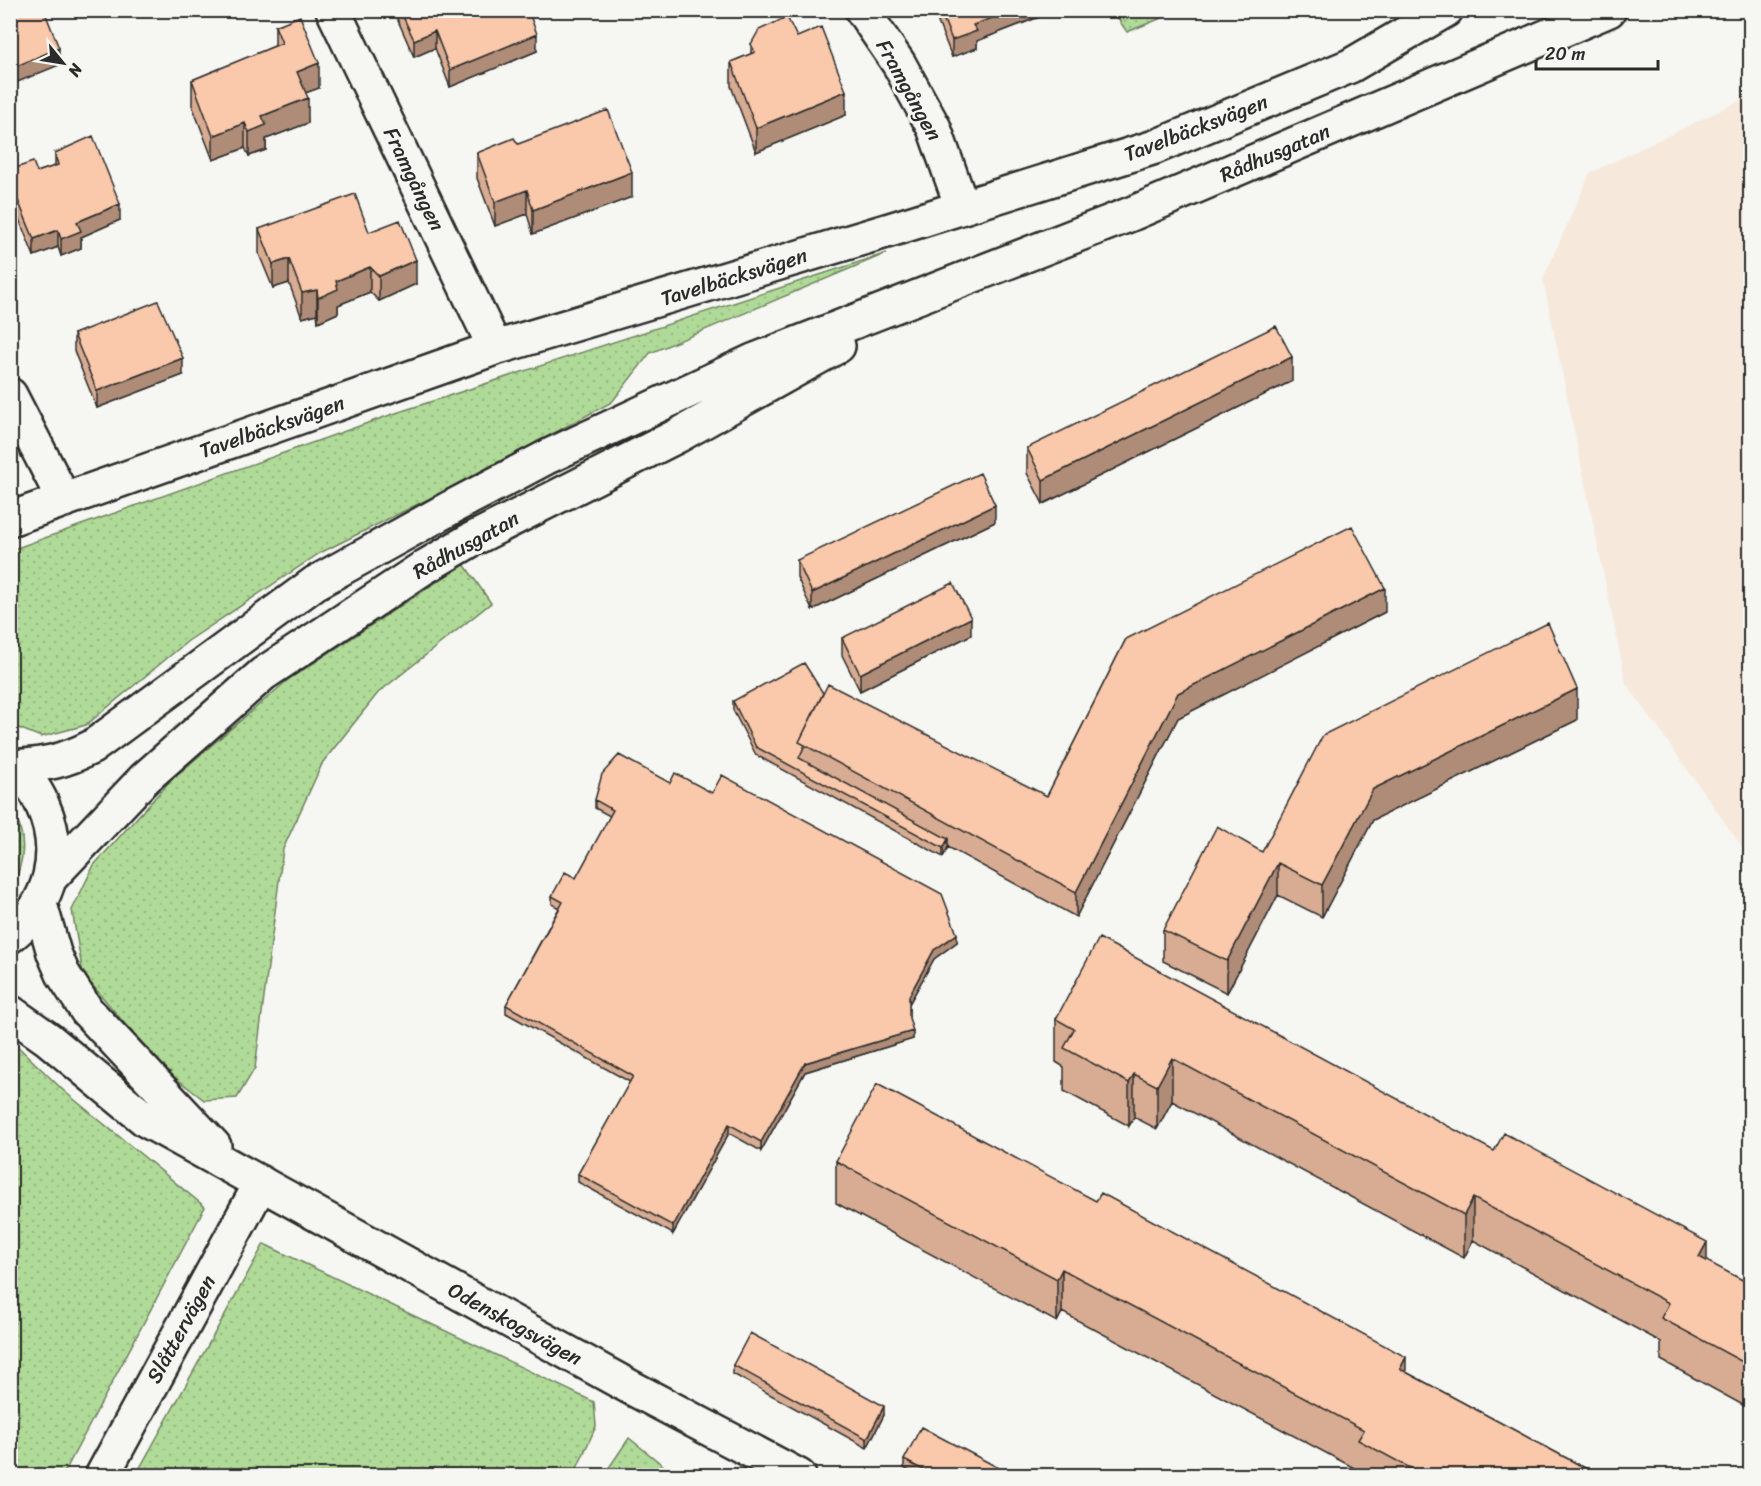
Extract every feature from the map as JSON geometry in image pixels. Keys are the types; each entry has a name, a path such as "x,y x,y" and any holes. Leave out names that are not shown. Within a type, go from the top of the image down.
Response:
{"street":[{"name":"Framgången","path":"333,10 495,348"},
{"name":"Framgången","path":"862,10 899,64 934,128 962,207"},
{"name":"Tavelbäcksvägen","path":"10,519 495,348 1155,147 1350,66 1446,10"},
{"name":"Rådhusgatan","path":"12,766 44,765 68,759 92,747 315,583 549,456 753,361 1131,214 1609,10"},
{"name":"Rådhusgatan","path":"10,936 24,925 45,891 144,779 263,674 403,581 469,541 679,435 938,290"},
{"path":"10,395 64,500"},
{"path":"12,766 37,793 50,821 54,852 45,891"},
{"name":"Odenskogsvägen","path":"45,891 54,953 63,974 87,1011 247,1175"},
{"name":"Odenskogsvägen","path":"10,1012 48,1039 146,1120 630,1387 799,1476"},
{"name":"Slåttervägen","path":"102,1476 247,1175"}],"shaded area":[{"path":"1750,96 1750,858 1626,683 1543,279 1590,173"}],"green space":[{"path":"1113,11 1179,11 1127,32"},
{"path":"887,253 650,353 612,402 470,478 320,553 188,641 86,725 41,737 11,725 11,550 393,414"},
{"path":"464,564 491,603 378,693 323,762 283,849 255,1068 237,1098 204,1100 172,1075 83,974 72,910 94,865 171,780 289,679"},
{"path":"11,809 20,829 23,850 11,891"},
{"path":"11,1040 65,1092 205,1207 63,1475 29,1475 11,1467"},
{"path":"264,1244 594,1402 596,1426 574,1475 136,1475"},
{"path":"629,1438 675,1475 604,1475"}],"building":[{"path":"10,10 44,10 59,48 12,68 15,79 10,80"},
{"path":"400,10 528,10 537,34 450,70 435,31 414,40"},
{"path":"940,10 1013,10 973,25 977,31 952,40"},
{"path":"300,16 319,63 297,72 308,98 262,116 266,125 249,132 245,123 213,136 192,80 282,43 275,26"},
{"path":"787,17 797,37 821,27 846,91 756,128 731,62 755,52 751,44 759,30"},
{"path":"608,110 632,172 533,210 527,190 495,202 477,153 514,138 518,144"},
{"path":"93,136 120,204 77,222 81,231 61,239 58,230 34,239 10,181 10,170 33,162 37,172 58,165 55,153"},
{"path":"355,194 369,232 400,220 416,260 379,276 370,267 336,281 338,289 318,298 317,290 302,293 289,259 273,264 259,229"},
{"path":"158,301 183,358 97,391 74,334"},
{"path":"1276,326 1292,357 1043,480 1027,448"},
{"path":"980,473 995,505 812,593 797,560"},
{"path":"1352,526 1385,588 1178,693 1076,892 799,742 828,684 1047,796 1126,639"},
{"path":"953,583 971,618 860,674 842,638"},
{"path":"1548,623 1577,689 1373,789 1322,885 1278,863 1227,961 1163,930 1217,826 1262,852 1323,735"},
{"path":"804,663 823,693 799,742 805,745 799,758 948,839 943,848 756,747 733,701"},
{"path":"619,755 670,783 675,773 712,793 722,775 942,894 957,934 934,950 909,996 909,1018 913,1031 805,1063 761,1142 729,1124 673,1226 578,1174 633,1076 506,1005 563,902 552,896 565,872 576,878 613,810 595,800 602,774"},
{"path":"1099,938 1494,1151 1504,1133 1707,1242 1699,1257 1750,1284 1750,1366 1661,1318 1669,1303 1473,1198 1464,1215 1172,1058 1157,1086 1134,1074 1129,1083 1064,1048 1074,1029 1056,1019"},
{"path":"877,1084 1096,1201 1101,1193 1406,1357 1400,1369 1600,1476 1425,1476 1358,1440 1364,1430 1062,1269 1057,1279 836,1161"},
{"path":"750,1333 884,1406 867,1439 733,1365"},
{"path":"921,1427 1014,1476 935,1476 904,1460"}]}
